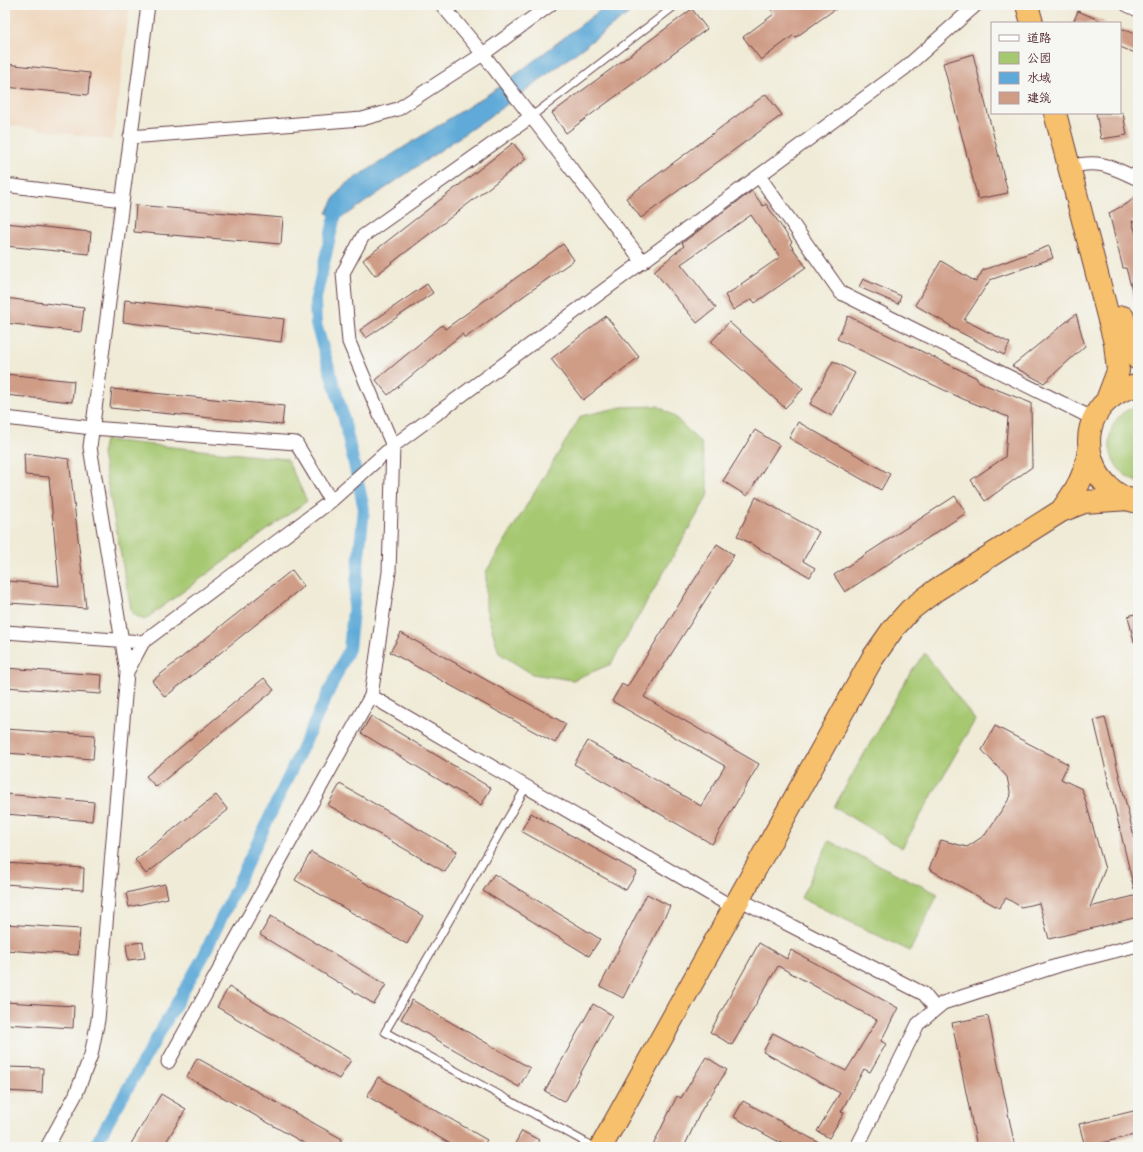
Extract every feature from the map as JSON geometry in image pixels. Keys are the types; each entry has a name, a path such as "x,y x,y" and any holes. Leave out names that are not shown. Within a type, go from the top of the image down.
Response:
{"highway":[{"path":"1027,5 1032,22"},
{"path":"1042,5 1047,22"},
{"path":"1056,114 1076,165 1129,340 1138,359"},
{"path":"1061,511 1075,492 1085,472 1089,451 1090,432 1094,419 1107,400 1118,371 1117,356 1076,165 1070,114"},
{"path":"1107,400 1122,390 1138,385"},
{"path":"1089,451 1094,468 1104,484 1119,495 1133,501"},
{"path":"602,1147 872,659 893,629 910,610 936,590 1061,511 1084,502 1133,501"}],"street":[{"path":"47,1147 76,1094 91,1055 98,1020 127,672 90,447 148,5"},
{"path":"442,5 532,116 643,262"},
{"path":"130,137 362,119 398,110 483,54 550,5"},
{"path":"127,672 143,642 334,499 393,446 905,68 976,5"},
{"path":"1127,5 1138,10"},
{"path":"168,1062 371,696 389,572 393,446 349,342 343,273 363,236 532,116"},
{"path":"1076,165 1105,164 1138,179"},
{"path":"759,176 841,293 1094,419"},
{"path":"5,185 122,200"},
{"path":"5,418 92,428 296,443 334,499"},
{"path":"5,632 143,642"},
{"path":"371,696 526,787 736,904 924,994 936,1009"},
{"path":"857,1147 918,1024 943,1003 1060,966 1138,945"}],"lane":[{"path":"532,116 676,5"},
{"path":"526,787 385,1032 594,1147"}],"shaded area":[{"path":"5,5 130,5 113,140 5,125"}],"green space":[{"path":"658,406 674,416 701,443 709,494 611,664 573,680 532,674 499,653 486,609 486,572 581,416 622,407"},
{"path":"1138,406 1138,482 1126,475 1117,466 1111,454 1110,442 1111,430 1117,419 1126,411"},
{"path":"105,440 287,459 307,501 144,620 132,614 102,454"},
{"path":"925,653 975,720 902,848 834,807 910,673"},
{"path":"829,841 938,894 910,951 801,898"}],"water":[{"path":"607,5 640,5 506,105 348,214 334,220 327,213 335,197 344,185 498,88"}],"building":[{"path":"768,5 841,5 796,37 794,35 761,60 743,37 774,14"},
{"path":"692,9 707,29 566,133 552,113"},
{"path":"1078,11 1104,22 1073,22"},
{"path":"1121,28 1138,35 1138,54 1121,47"},
{"path":"973,54 1008,193 978,199 943,63"},
{"path":"5,64 90,73 88,95 5,87"},
{"path":"766,94 782,115 641,218 626,198"},
{"path":"1123,113 1127,135 1101,139 1096,114"},
{"path":"513,143 526,159 375,276 363,260"},
{"path":"752,191 763,206 766,204 792,242 790,244 806,267 755,303 752,299 733,310 725,295 742,285 741,284 780,257 751,215 681,264 716,308 697,323 654,271 684,246 682,243"},
{"path":"1138,194 1138,223 1132,221 1138,240 1138,300 1135,301 1126,268 1123,268 1109,213 1128,203"},
{"path":"136,205 283,218 281,244 134,232"},
{"path":"5,223 91,232 89,254 5,246"},
{"path":"563,244 574,260 465,338 462,334 388,395 376,380 442,325 445,329"},
{"path":"1049,246 1053,258 990,280 964,320 1010,343 1004,355 950,327 951,326 915,305 941,261 976,282 983,270"},
{"path":"863,279 901,296 898,304 859,287"},
{"path":"427,284 433,293 366,338 360,330"},
{"path":"5,298 84,308 81,332 5,323"},
{"path":"125,300 284,319 281,342 123,322"},
{"path":"1076,314 1085,346 1044,383 1012,366"},
{"path":"606,316 639,357 583,400 551,359"},
{"path":"848,316 977,378 977,380 988,386 1031,403 1032,467 985,501 971,480 1005,457 1008,417 963,399 837,339"},
{"path":"729,322 803,389 785,408 711,342"},
{"path":"833,361 855,373 832,416 810,404"},
{"path":"5,374 74,381 72,402 5,395"},
{"path":"112,389 284,406 282,425 110,408"},
{"path":"798,422 890,474 881,490 789,438"},
{"path":"755,430 779,445 747,496 723,481"},
{"path":"24,453 69,459 86,608 9,603 8,581 59,586 49,477 25,475"},
{"path":"955,496 966,513 845,592 834,575"},
{"path":"756,497 819,532 803,561 815,568 810,577 737,536"},
{"path":"717,544 734,555 644,697 759,764 712,844 574,764 588,741 701,806 725,766 612,701 622,684 627,687"},
{"path":"292,570 304,586 165,697 152,681"},
{"path":"1138,613 1138,642 1134,642 1128,616"},
{"path":"401,633 566,724 555,743 390,652"},
{"path":"5,668 102,675 101,694 5,687"},
{"path":"264,678 274,690 156,787 146,776"},
{"path":"371,716 491,788 481,805 361,733"},
{"path":"1105,717 1138,853 1138,888 1134,889 1094,720"},
{"path":"995,726 1068,764 1061,779 1082,789 1105,869 1090,907 1138,895 1138,917 1049,939 1039,903 1021,907 1006,898 999,908 929,869 941,840 967,847 985,835 1011,796 1007,777 982,750"},
{"path":"5,729 95,735 93,759 5,753"},
{"path":"340,784 457,851 445,872 328,805"},
{"path":"5,794 94,802 92,821 5,814"},
{"path":"216,795 228,810 146,874 135,860"},
{"path":"531,813 637,872 626,890 521,831"},
{"path":"311,852 423,916 407,944 295,880"},
{"path":"5,863 84,868 83,890 5,884"},
{"path":"494,874 600,939 589,956 483,891"},
{"path":"165,884 168,898 129,907 126,893"},
{"path":"647,894 670,906 623,998 600,986"},
{"path":"271,916 386,985 374,1004 260,935"},
{"path":"5,924 80,929 78,955 5,950"},
{"path":"143,942 145,958 128,960 126,944"},
{"path":"759,943 787,959 791,950 898,1008 881,1041 886,1044 870,1072 864,1069 841,1112 844,1113 829,1138 817,1131 840,1093 763,1052 773,1033 846,1071 877,1020 778,966 732,1045 710,1032"},
{"path":"229,987 351,1060 339,1079 217,1007"},
{"path":"412,1000 530,1068 519,1087 401,1019"},
{"path":"5,1002 74,1006 73,1028 5,1024"},
{"path":"593,1004 612,1015 565,1102 545,1091"},
{"path":"988,1016 1015,1147 977,1147 952,1023"},
{"path":"706,1057 727,1070 702,1109 684,1147 652,1147 677,1096 681,1098"},
{"path":"197,1058 342,1139 337,1147 311,1147 187,1077"},
{"path":"5,1067 43,1068 42,1093 5,1091"},
{"path":"378,1077 487,1140 482,1147 456,1147 367,1096"},
{"path":"161,1094 186,1109 163,1147 129,1147"},
{"path":"743,1101 827,1147 788,1147 734,1117"},
{"path":"1138,1110 1138,1134 1085,1147 1079,1124"},
{"path":"522,1131 539,1140 535,1147 513,1147"}],"waterway":[{"path":"94,1147 203,957 349,649 364,509 343,415 316,324 315,302 334,220 342,205"}]}
